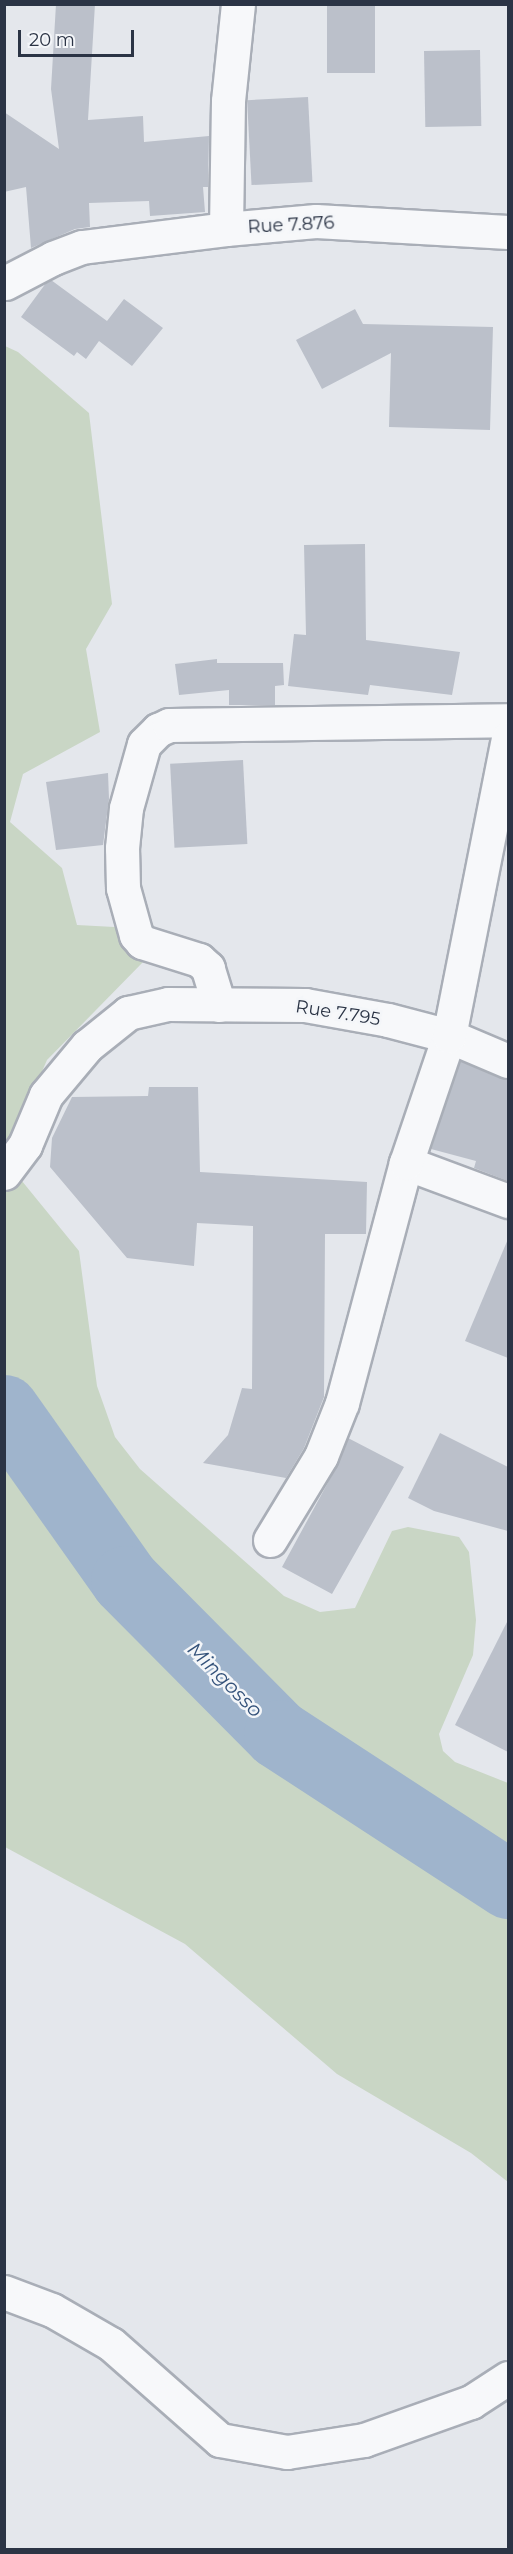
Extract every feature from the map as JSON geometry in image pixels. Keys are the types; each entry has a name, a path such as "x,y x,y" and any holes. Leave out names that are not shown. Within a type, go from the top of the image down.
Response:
{"street":[{"name":"Rue 7.876","path":"238,4 228,101 226,229 316,221 508,232"},
{"path":"5,283 53,258 82,247 226,229"},
{"path":"219,1005 208,968 199,960 142,942 136,935 123,888 122,849 126,808 144,744 158,730 169,725 508,720"},
{"path":"270,1540 321,1456 342,1403 406,1163 449,1036 508,739"},
{"name":"Rue 7.795","path":"4,1173 25,1145 46,1095 87,1046 128,1013 168,1004 305,1005 388,1020 449,1036 508,1061"},
{"path":"406,1163 508,1201"},
{"path":"4,2292 52,2310 111,2344 220,2440 286,2452 364,2440 471,2402 508,2378"}],"green space":[{"path":"5,346 18,352 89,413 112,604 86,649 100,732 23,774 10,822 62,868 77,925 133,928 145,960 47,1060 5,1156"},
{"path":"4,1159 79,1251 97,1386 115,1437 140,1469 284,1596 320,1612 355,1608 392,1531 408,1527 459,1537 469,1552 476,1620 473,1655 439,1734 443,1751 455,1762 508,1783 508,2182 471,2153 337,2074 185,1944 5,1847"}],"building":[{"path":"56,4 95,4 88,120 143,116 144,142 209,136 208,187 203,187 205,212 150,216 149,201 89,203 90,227 75,229 31,248 26,187 4,192 4,112 59,149 51,89"},
{"path":"327,4 375,4 375,73 327,73"},
{"path":"480,50 481,126 425,127 424,51"},
{"path":"308,97 312,182 252,185 247,100"},
{"path":"51,280 107,321 124,299 163,328 132,366 99,341 86,359 77,352 74,356 21,317 46,283"},
{"path":"355,309 363,324 493,327 490,430 389,427 391,353 322,389 296,340"},
{"path":"365,544 366,640 460,652 452,695 370,685 368,695 288,686 294,634 306,635 304,545"},
{"path":"217,659 217,663 283,663 284,685 275,686 275,705 229,705 229,690 179,695 175,664"},
{"path":"243,760 247,844 174,848 170,764"},
{"path":"108,773 109,799 103,845 56,850 46,782"},
{"path":"460,1061 508,1079 508,1181 474,1168 476,1161 431,1149"},
{"path":"149,1087 198,1087 200,1172 367,1182 366,1234 325,1234 324,1397 304,1448 286,1478 203,1463 228,1435 242,1388 252,1389 253,1226 197,1223 194,1266 127,1258 50,1167 52,1138 72,1097 148,1096"},
{"path":"508,1239 508,1358 465,1341"},
{"path":"440,1433 508,1467 508,1531 434,1511 408,1498"},
{"path":"348,1438 404,1467 332,1594 282,1567 337,1466"},
{"path":"508,1620 508,1752 455,1725"}],"waterway":[{"name":"Mingosso","path":"4,1409 125,1580 278,1734 508,1884"}]}
